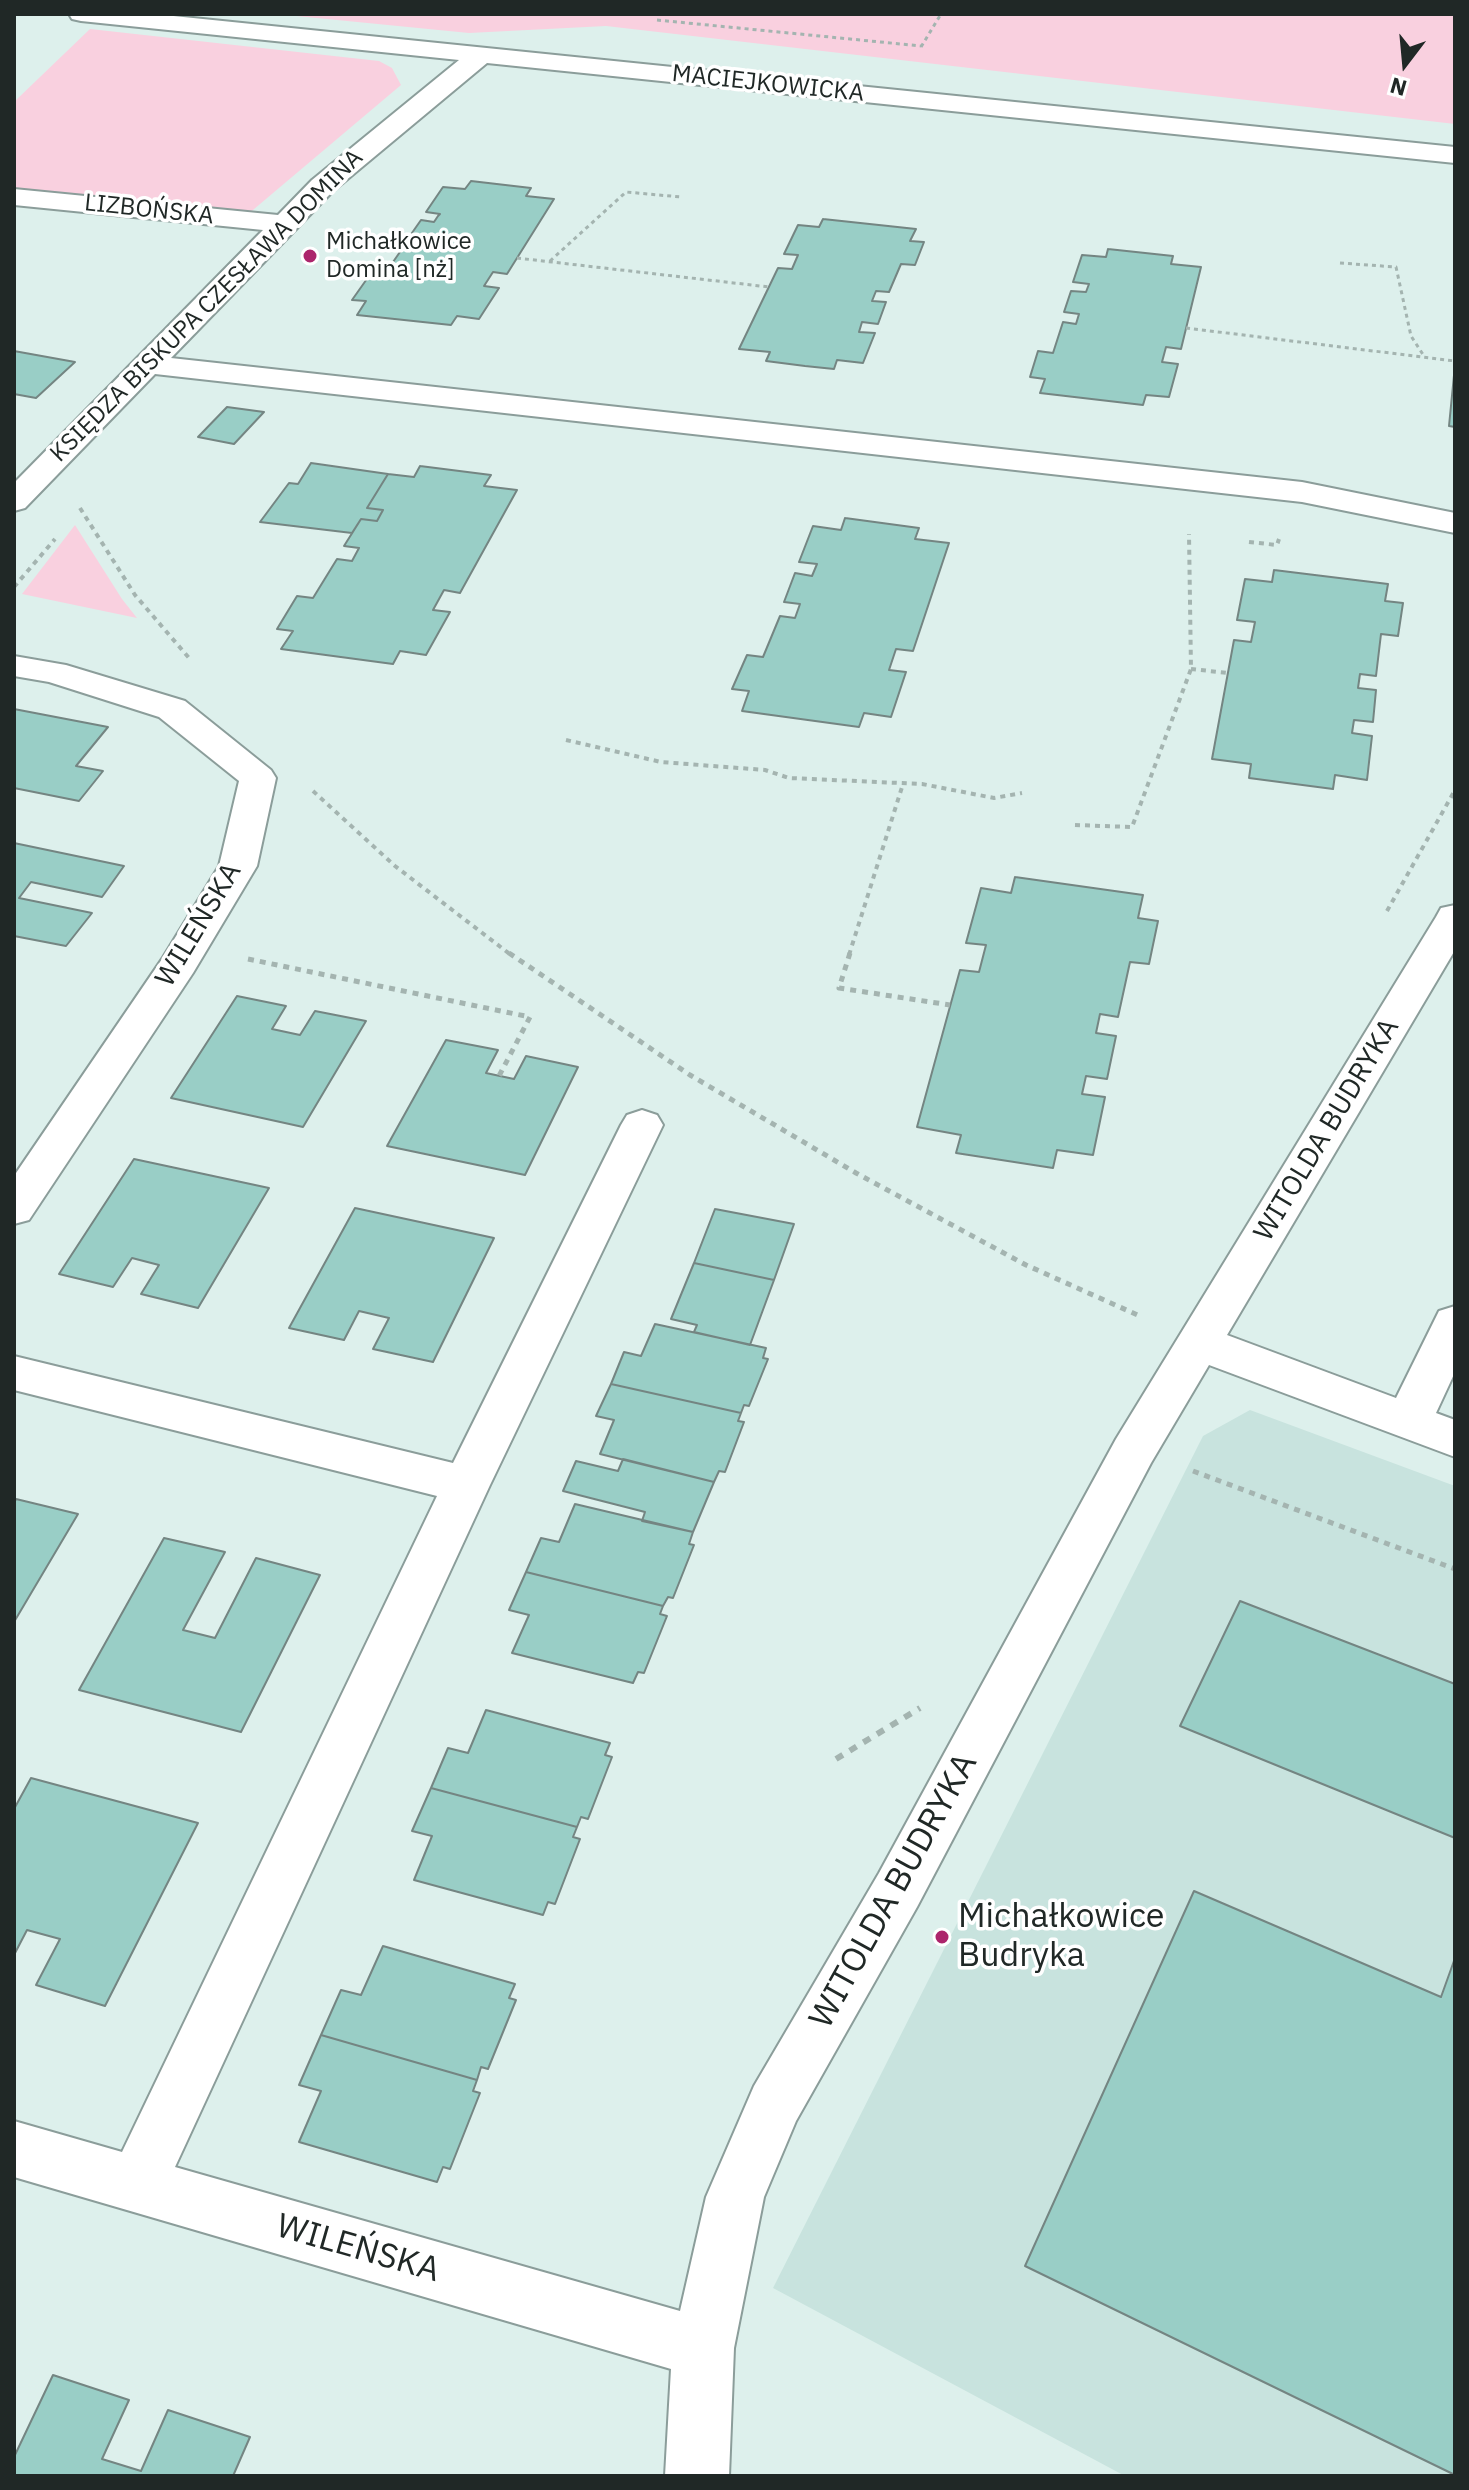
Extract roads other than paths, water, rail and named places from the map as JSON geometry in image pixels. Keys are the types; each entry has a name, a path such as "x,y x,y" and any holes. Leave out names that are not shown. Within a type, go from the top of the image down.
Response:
{"street":[{"name":"MACIEJKOWICKA","path":"81,14 1455,155"},
{"name":"KSIĘDZA BISKUPA CZESŁAWA DOMINA","path":"14,501 283,224 374,141 480,56"},
{"name":"LIZBOŃSKA","path":"14,197 283,224"},
{"path":"145,364 1302,492 1455,523"},
{"path":"14,455 52,460"},
{"name":"WILEŃSKA","path":"14,666 54,672 172,709 258,778 238,866 190,946 14,1209"},
{"name":"WITOLDA BUDRYKA","path":"697,2476 703,2348 735,2197 774,2105 898,1890 1133,1452 1199,1343 1440,973 1455,917"},
{"path":"137,2185 466,1485 642,1125"},
{"path":"1409,1421 1455,1323"},
{"path":"1199,1343 1455,1439"},
{"path":"14,1373 466,1485"},
{"name":"WILEŃSKA","path":"14,2149 703,2348"}],"place":[{"name":"Michałkowice Domina [nż]","path":"310,256"},
{"name":"Michałkowice Budryka","path":"942,1937"}]}
